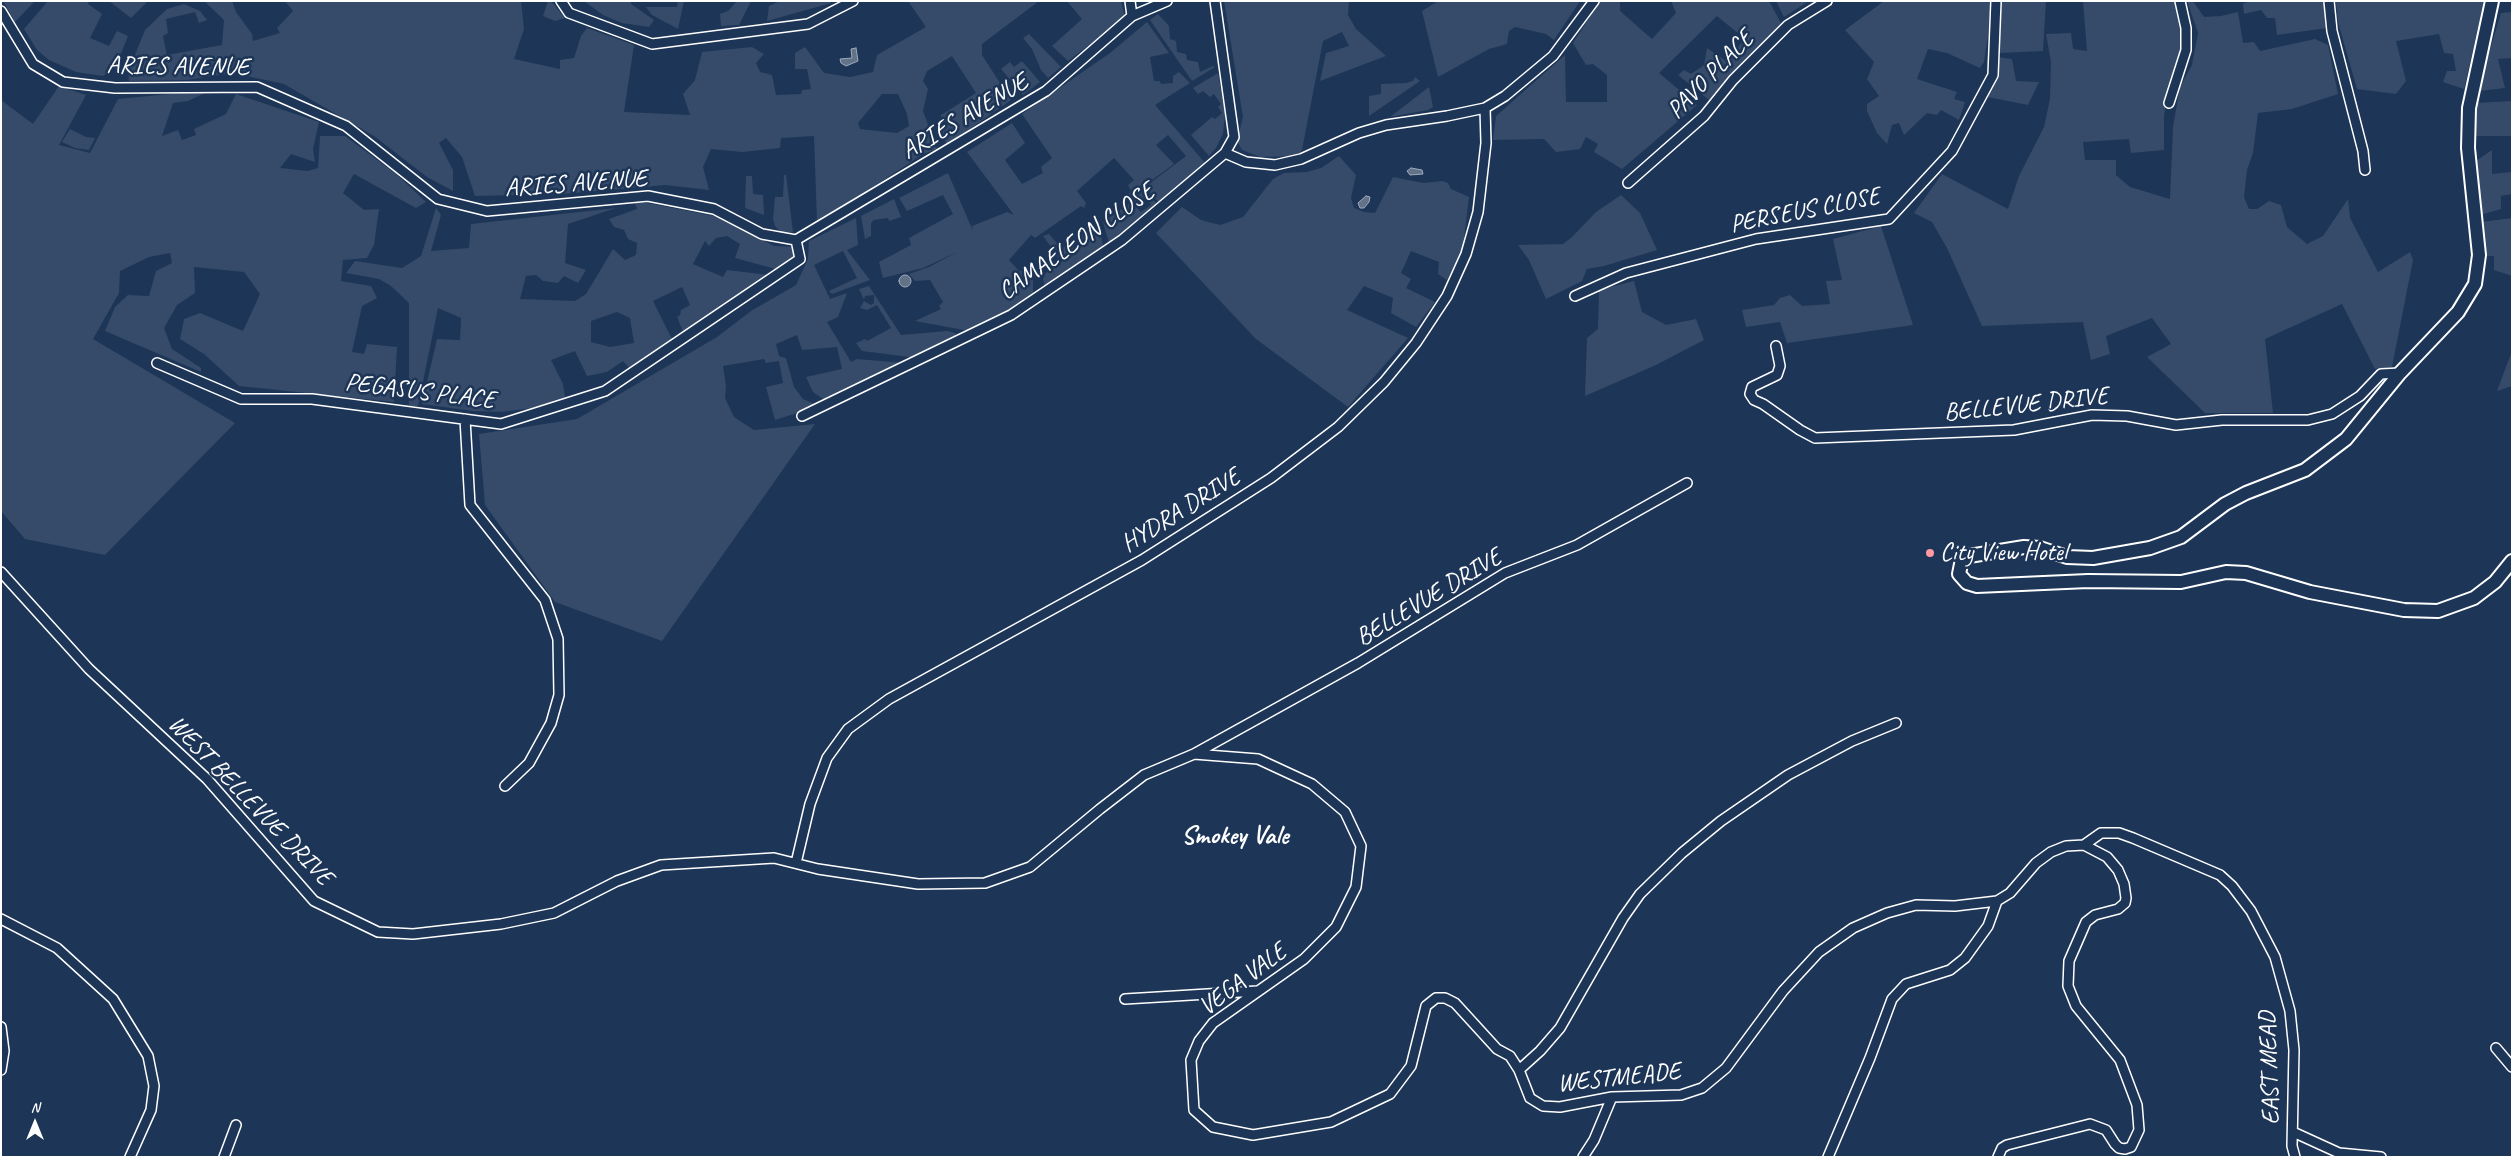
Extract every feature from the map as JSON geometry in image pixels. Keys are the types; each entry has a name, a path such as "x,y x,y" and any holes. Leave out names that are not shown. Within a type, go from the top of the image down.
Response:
{"main road":[{"path":"2492,1 2469,108 2468,148 2479,255 2475,284 2458,312 2400,373 2346,439 2305,470 2225,504 2181,537 2150,548 2093,558 2067,557 2040,548 2024,547 1969,556 1961,564 1959,574 1966,583 1977,586 2088,581 2181,582 2226,572 2246,572 2310,592 2404,610 2438,610 2474,598 2495,582 2512,561"}],"street":[{"path":"561,1 569,13 652,44 808,24 854,1"},
{"path":"1130,1 1132,16 1167,1"},
{"path":"1215,1 1234,137 1225,153 1246,162 1274,165 1301,159 1359,133 1386,125 1485,108 1505,96 1553,56 1594,1"},
{"name":"PAVO PLACE","path":"1628,183 1704,116 1733,80 1788,25 1828,1"},
{"name":"PERSEUS CLOSE","path":"1575,296 1626,273 1756,239 1889,219 1952,151 1993,76 1996,1"},
{"path":"2169,103 2186,50 2186,28 2180,1"},
{"path":"2329,1 2332,31 2363,151 2365,170"},
{"name":"ARIES AVENUE","path":"1,11 33,64 63,82 115,88 257,86 346,126 438,199 487,211 648,196 714,209 762,234 796,240 1046,92 1132,16"},
{"name":"HYDRA DRIVE","path":"796,863 810,804 827,758 848,729 889,698 1142,560 1271,478 1338,428 1384,382 1416,343 1447,296 1466,254 1478,212 1486,143 1485,108"},
{"name":"CAMAELEON CLOSE","path":"802,416 1011,315 1122,240 1225,153"},
{"name":"PEGASUS PLACE","path":"157,363 241,399 312,399 501,424 605,391 800,258 796,240"},
{"name":"BELLEVUE DRIVE","path":"1776,346 1780,366 1777,375 1752,387 1750,394 1754,400 1764,404 1800,430 1815,438 2014,430 2092,415 2128,416 2176,425 2222,420 2308,420 2332,414 2360,396 2381,374 2400,373"},
{"path":"465,419 470,505 546,600 558,639 559,695 551,723 529,763 505,786"},
{"name":"BELLEVUE DRIVE","path":"1194,754 1358,663 1505,573 1577,545 1687,483"},
{"name":"WEST BELLEVUE DRIVE","path":"1,572 89,669 207,779 314,900 378,932 412,934 501,924 554,913 617,882 661,865 774,858 818,869 918,884 985,883 1030,867 1100,808 1144,775 1194,754"},
{"name":"WESTMEADE","path":"1896,723 1852,741 1788,775 1721,820 1682,853 1640,894 1623,918 1560,1028 1540,1051 1519,1070 1530,1098 1543,1106 1560,1107 1612,1097 1681,1095 1702,1088 1726,1068 1783,991 1819,952 1853,928 1887,913 1916,905 1955,906 1997,901"},
{"name":"VEGA VALE","path":"1194,754 1258,759 1312,784 1345,812 1361,846 1356,887 1336,927 1304,959 1213,1023 1199,1041 1191,1060 1194,1110 1213,1127 1225,1131 1253,1135 1331,1122 1390,1094 1411,1066 1426,1006 1436,998 1445,998 1455,1004 1496,1049 1510,1056 1519,1070"},
{"name":"EAST MEAD","path":"2084,845 2101,833 2119,833 2220,875 2243,899 2260,924 2275,957 2286,994 2294,1050 2292,1146 2295,1157"},
{"path":"1828,1157 1870,1058 1892,999 1906,984 1950,970 1965,958 1988,926 1997,901 2010,893 2036,863 2050,852 2066,846 2084,845 2107,857 2118,870 2124,884 2126,898 2125,903 2118,908 2096,915 2086,922 2069,962 2068,986 2076,1006 2120,1060 2137,1105 2139,1130 2132,1147 2125,1149 2119,1148 2115,1144 2106,1130 2090,1124 2007,1145 2002,1148 1998,1157"},
{"path":"1,919 57,948 113,999 148,1056 154,1086 151,1110 130,1157"},
{"path":"1125,999 1257,991"},
{"path":"1,1027 4,1051 1,1070"},
{"path":"2496,1048 2512,1066"},
{"path":"1583,1157 1594,1140 1612,1097"},
{"path":"224,1157 236,1125"},
{"path":"2293,1132 2339,1153 2381,1157"}],"shaded area":[{"path":"3,1 35,1 15,22"},
{"path":"48,1 89,1 88,4 102,14 90,38 109,46 117,31 128,36 116,66 103,76 76,72 49,60 37,50 24,29"},
{"path":"109,1 148,1 131,18"},
{"path":"204,1 232,1 236,12 252,34 253,41 280,33 277,28 293,11 285,1 521,1 524,29 514,59 560,69 560,60 574,58 581,36 587,28 634,45 624,112 690,115 683,94 695,80 702,52 752,47 764,54 756,63 760,72 772,75 776,95 801,94 802,90 811,89 807,69 795,69 795,53 805,47 824,73 850,77 873,72 877,55 926,27 908,1 1039,1 982,44 982,55 1011,100 947,145 940,132 941,115 976,93 952,56 927,71 923,81 928,89 923,111 937,149 923,154 834,213 817,221 814,136 781,138 780,148 742,152 711,149 703,167 709,190 665,185 562,194 475,196 462,157 446,138 439,143 453,170 453,191 427,177 374,136 284,84 232,73 186,80 129,81 128,72 145,30 167,9 184,4 200,11 207,20 199,23 195,12 166,19 168,33 163,36 167,55 222,45 224,20","holes":["882,94 898,94 907,114 909,126 897,133 860,129 858,123"]},
{"path":"548,1 551,1 565,18 555,21 543,16"},
{"path":"584,1 631,1 631,4 654,20 649,27 622,23 603,15"},
{"path":"678,1 684,1 678,29 652,15 646,7 677,7"},
{"path":"737,1 751,1 739,25 721,26 720,14 728,11"},
{"path":"780,1 831,1 831,3 767,21 769,6"},
{"path":"1067,1 1121,1 1125,18 1068,61 1052,46 1082,19"},
{"path":"1224,1 1349,1 1348,15 1356,29 1386,56 1320,81 1326,53 1349,46 1342,32 1323,41 1302,150 1297,156 1260,157 1242,150 1237,141 1243,117"},
{"path":"1438,1 1580,1 1554,40 1546,34 1515,27 1509,31 1507,44 1489,49 1438,77 1422,11"},
{"path":"1600,1 1620,1 1620,11 1652,39 1676,13 1671,1 1769,1 1781,23 1709,100 1678,75 1684,70 1691,74 1704,65 1707,48 1726,61 1745,39 1717,16 1659,73 1697,105 1622,169 1594,152 1598,144 1586,137 1580,149 1556,152 1544,139 1493,140 1496,116 1565,55 1566,102 1607,102 1607,75 1593,64 1586,65 1573,43"},
{"path":"1776,1 1809,1 1784,17"},
{"path":"1884,1 1991,1 1984,62 1980,68 1947,53 1928,49 1917,79 1957,92 1954,99 1965,102 1959,120 1941,110 1937,115 1927,113 1904,135 1899,123 1892,125 1887,144 1877,133 1867,111 1867,104 1879,96 1867,79 1874,62 1845,30"},
{"path":"1999,1 2046,1 2043,51 2000,53"},
{"path":"2083,1 2177,1 2182,31 2181,51 2167,95 2164,117 2164,150 2131,153 2129,139 2083,142 2085,160 2116,160 2116,175 2130,187 2170,199 2173,127 2180,87 2192,65 2198,33 2187,1 2193,1 2204,17 2238,12 2243,43 2254,42 2260,51 2315,39 2328,45 2338,94 2292,109 2258,113 2253,153 2247,170 2244,197 2249,209 2257,209 2269,201 2281,205 2287,227 2307,244 2323,236 2348,199 2350,218 2378,272 2410,252 2413,260 2392,367 2375,369 2342,304 2265,339 2273,413 2205,413 2147,357 2171,344 2152,318 2106,336 2110,354 2091,360 2083,322 1982,326 1947,248 1932,222 1914,213 1942,174 2008,209 2019,176 2044,127 2050,99 2051,62 2046,34 2071,33 2073,49 2087,51"},
{"path":"2249,1 2324,1 2327,28 2277,35 2275,18 2267,18 2261,10 2244,14 2243,4"},
{"path":"2336,1 2484,1 2464,89 2443,82 2447,71 2456,71 2453,54 2444,53 2439,34 2396,41 2406,81 2396,94 2357,89 2338,22"},
{"path":"2512,12 2512,58 2498,59 2505,88 2480,91 2480,83 2501,13"},
{"path":"1158,14 1169,26 1170,39 1176,41 1177,52 1186,54 1187,60 1198,62 1200,72 1213,66 1215,67 1192,81 1150,20"},
{"path":"1147,22 1169,53 1150,57 1154,81 1160,81 1161,84 1173,83 1173,76 1179,72 1190,83 1155,105 1206,164 1160,204 1145,187 1186,156 1168,135 1156,145 1174,164 1141,188 1147,195 1136,207 1141,212 1151,205 1147,199 1151,197 1158,205 1109,243 1103,222 1129,204 1126,197 1131,191 1128,185 1134,180 1114,158 1077,191 1086,203 1084,208 1081,206 1035,238 1030,234 1009,260 1019,271 1033,270 1033,297 969,331 915,321 941,309 939,306 943,302 930,280 915,281 909,274 929,267 959,251 923,268 883,278 879,262 911,245 909,238 953,214 943,195 907,211 899,198 948,173 973,231 972,226 1007,212 1014,215 967,152 1012,123 1025,143 1005,160 1022,184 1043,173 1041,167 1052,158 1022,114 1110,53"},
{"path":"1029,34 1061,67 1048,78 1041,70 1032,49 1023,38"},
{"path":"856,48 858,61 846,66 841,63 840,59 852,58 851,49"},
{"path":"1998,57 2012,59 2016,81 2039,82 2028,105 1988,97 1997,77"},
{"path":"1022,61 1040,82 1023,95 1001,69 1010,62 1014,67"},
{"path":"1218,73 1225,114 1223,134 1216,148 1209,156 1191,135 1212,117 1215,119 1222,113 1218,107 1221,104 1214,94 1210,97 1203,91 1198,94 1193,88"},
{"path":"1415,77 1420,81 1369,116 1369,96 1381,94 1381,84 1406,83 1413,81"},
{"path":"59,86 86,95 59,145 90,153 118,99 211,90 188,101 173,103 162,136 178,130 182,140 196,135 194,129 226,114 236,94 319,122 313,149 315,162 291,154 280,168 308,171 318,168 320,136 345,136 395,173 426,202 416,208 354,174 343,193 364,210 379,209 374,245 367,258 343,260 341,281 371,286 377,298 362,306 352,352 364,354 367,344 397,347 394,402 239,386 204,354 180,339 184,319 200,313 243,331 260,294 244,272 194,267 195,293 177,305 164,328 172,349 201,368 201,372 105,331 115,307 128,295 149,296 156,271 172,263 170,253 149,257 120,271 119,293 93,339 235,423 105,555 25,539 1,511 1,100 33,124"},
{"path":"1429,87 1433,107 1428,110 1390,117"},
{"path":"2512,101 2512,136 2473,136 2476,103"},
{"path":"70,129 86,137 95,138 89,150 75,148 62,142"},
{"path":"2492,150 2492,174 2512,172 2512,194 2501,196 2501,209 2480,215 2476,161"},
{"path":"1339,156 1356,175 1351,198 1354,208 1364,212 1375,213 1393,177 1423,183 1442,181 1448,183 1451,189 1469,197 1463,247 1447,280 1438,274 1439,262 1411,251 1401,273 1411,279 1406,288 1435,302 1416,327 1391,313 1393,298 1364,286 1347,310 1408,338 1348,407 1256,339 1156,233 1182,207 1201,220 1220,225 1243,217 1273,179 1284,173 1307,172 1321,168"},
{"path":"1411,168 1422,170 1423,174 1410,175 1407,171"},
{"path":"784,175 786,175 793,232 782,233 775,226 773,219 775,197 783,197"},
{"path":"746,176 752,176 753,194 763,195 764,215 745,208"},
{"path":"1621,195 1640,213 1657,250 1604,266 1587,269 1582,281 1546,299 1529,260 1518,245 1563,244 1596,212"},
{"path":"1366,196 1370,197 1369,202 1364,208 1360,208 1358,203"},
{"path":"894,199 901,217 889,221 888,218 874,220 871,223 871,236 865,239 861,216"},
{"path":"635,203 647,203 719,217 774,246 795,247 795,257 779,270 735,258 740,244 727,236 716,238 709,246 705,241 693,264 723,277 727,270 769,275 684,334 677,317 680,315 681,310 690,305 682,287 653,301 673,341 629,368 623,361 607,372 587,376 575,351 551,360 563,384 565,397 533,408 501,412 473,411 422,404 437,339 460,340 461,318 438,308 418,406 409,406 409,303 391,286 379,279 346,273 355,261 402,268 421,256 436,208 441,215 431,251 469,248 471,224 616,208 568,224 565,263 586,270 578,283 564,276 558,283 543,281 536,275 526,276 520,299 575,301 586,294 613,249 625,260 636,255 637,243 628,239 624,230 614,227 609,219 637,209","holes":["617,312 630,318 634,343 610,347 591,342 591,321"]},
{"path":"856,218 858,245 847,250 870,280 832,294 829,291 857,278 843,251 814,265 830,299 847,293 838,317 827,322 851,362 857,359 904,363 826,401 813,392 806,377 842,369 837,347 802,350 797,335 776,344 779,356 786,358 794,387 803,399 819,406 775,420 766,387 783,383 779,361 766,363 764,359 723,366 726,386 725,398 734,417 754,430 815,424 662,641 555,602 485,505 479,434 577,419 717,337 751,311 796,285 808,259 809,241"},
{"path":"2512,218 2512,276 2494,270 2494,256 2484,256 2482,222"},
{"path":"1090,224 1089,229 1101,234 1103,247 1045,287 1043,279 1059,258 1043,236 1049,234 1062,249 1069,242 1073,246 1082,240 1078,233"},
{"path":"1881,226 1913,325 1787,343 1780,322 1746,327 1742,310 1774,305 1780,298 1790,295 1802,306 1830,304 1826,281 1842,280 1833,239"},
{"path":"903,275 907,275 911,281 907,287 903,287 899,283 899,279"},
{"path":"1634,281 1642,312 1666,325 1696,319 1704,340 1656,365 1585,396 1587,338 1598,329 1599,290"},
{"path":"869,286 901,335 947,331 955,333 958,339 917,358 862,351 856,343 865,339 867,341 891,328 877,305 867,310 860,308 864,301 871,305 874,303 874,295 865,296 864,300 859,289"},
{"path":"2512,351 2512,386 2497,391"}],"place":[{"name":"City View Hotel","path":"1930,553"}],"district":[{"name":"Smokey Vale","path":"1235,836"}]}
